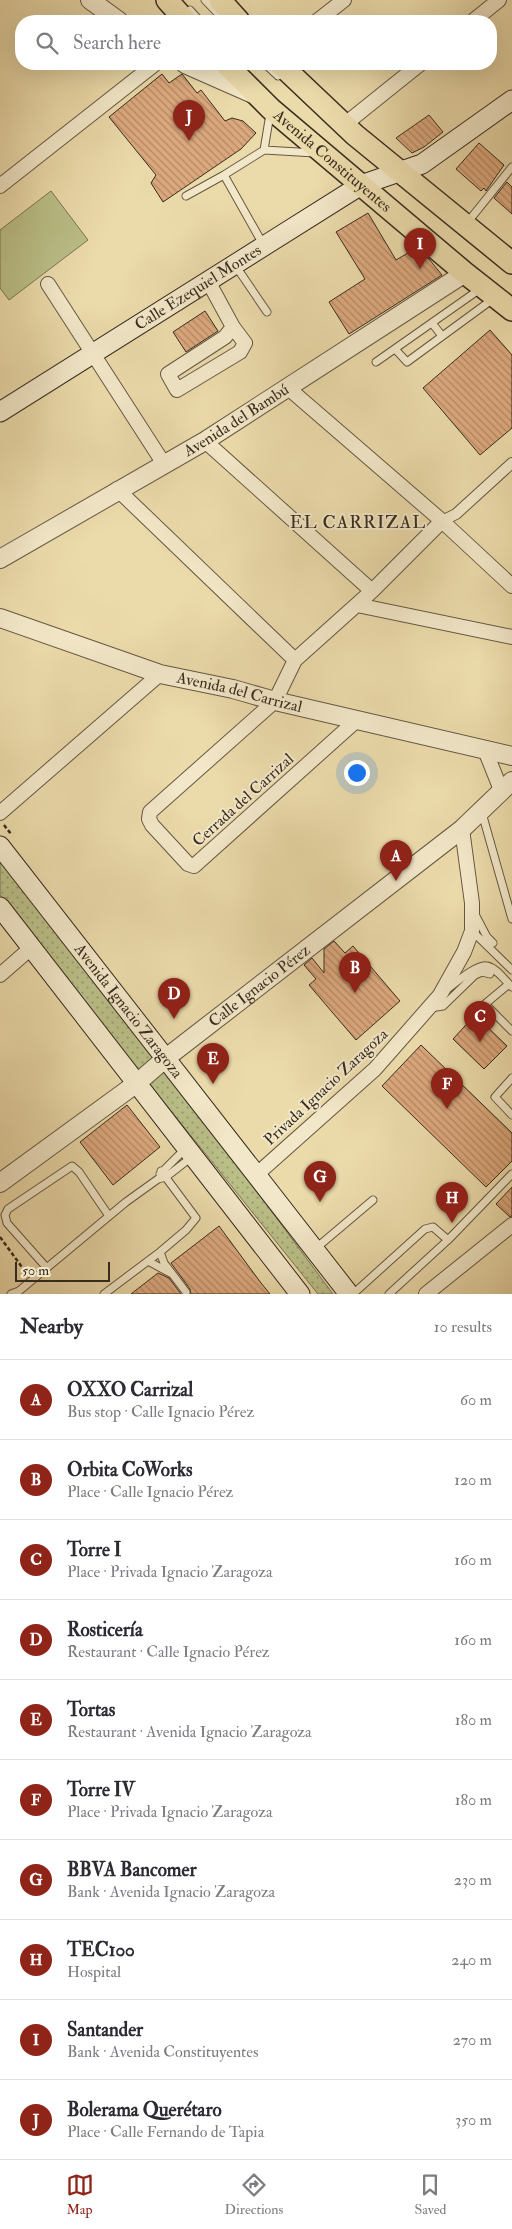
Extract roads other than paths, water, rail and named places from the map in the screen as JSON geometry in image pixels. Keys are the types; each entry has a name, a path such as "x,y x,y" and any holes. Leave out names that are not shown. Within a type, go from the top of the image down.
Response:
{"main road":[{"path":"167,0 187,14"},
{"path":"220,0 234,15"},
{"name":"Avenida Constituyentes","path":"233,70 324,153 364,184 465,273 501,299"},
{"path":"282,73 344,125 393,174 459,226 512,263"},
{"name":"Calle Ezequiel Montes","path":"0,412 364,184 422,164 512,100"},
{"name":"Avenida Ignacio Zaragoza","path":"0,846 349,1294"},
{"path":"0,907 190,1152 294,1292"}],"street":[{"path":"90,0 111,15"},
{"path":"325,15 344,0"},
{"path":"480,15 499,0"},
{"path":"0,186 147,70"},
{"path":"199,70 267,99"},
{"path":"344,125 404,70"},
{"name":"Avenida del Bambú","path":"0,559 117,489 205,441 465,273"},
{"path":"208,281 233,327 245,342 240,352 177,390 168,374 225,337 233,327"},
{"path":"48,284 164,464"},
{"path":"287,387 442,521 512,586"},
{"path":"205,441 372,591"},
{"path":"274,701 295,660 372,591 442,521 456,514 512,462"},
{"path":"117,489 295,660"},
{"path":"357,605 512,637"},
{"name":"Avenida del Carrizal","path":"0,618 160,674 233,689 274,701 512,756"},
{"path":"0,813 160,674"},
{"name":"Cerrada del Carrizal","path":"274,701 150,812 149,819 152,825 188,864 194,866 200,862 358,719"},
{"path":"484,750 507,785"},
{"name":"Calle Ignacio Pérez","path":"0,1183 137,1083 166,1058 462,829 507,785"},
{"name":"Privada Ignacio Zaragoza","path":"256,1175 375,1069 440,995 464,952 472,931 472,904 462,829"},
{"path":"0,975 31,948"},
{"path":"426,1294 512,1225"}],"lane":[{"path":"205,0 219,15"},
{"path":"242,70 267,99 364,184 501,299"},
{"path":"264,150 267,99"},
{"path":"186,196 264,150 324,153"},
{"path":"512,167 459,226 512,272"},
{"path":"224,175 264,246"},
{"path":"234,265 267,312"},
{"path":"376,362 432,323 501,299"},
{"path":"395,349 407,362 442,336 501,299"},
{"path":"432,323 442,336"},
{"path":"481,811 512,919"},
{"path":"472,904 479,924 493,944"},
{"path":"472,931 512,970"},
{"path":"440,995 479,966 487,965 496,970 510,985 484,1004 512,1031"},
{"path":"429,1008 443,1006 475,975 482,972 490,974"},
{"path":"512,1078 495,1097 512,1115"},
{"path":"15,1293 190,1152"},
{"path":"46,1267 7,1223 5,1215 8,1209 72,1166 79,1172 109,1216"},
{"path":"104,1294 160,1252 186,1230 196,1218 164,1174"},
{"path":"389,1294 448,1240 512,1174"},
{"path":"314,1250 373,1200"},
{"path":"353,1294 429,1226 433,1226 448,1240"},
{"path":"160,1252 172,1274 186,1292"},
{"path":"148,1261 172,1274"}],"place":[{"name":"Bolerama Querétaro","path":"189,141"},
{"name":"Santander","path":"420,269"},
{"name":"OXXO Carrizal","path":"396,881"},
{"name":"Orbita CoWorks","path":"355,993"},
{"name":"Rosticería","path":"174,1019"},
{"name":"Torre I","path":"480,1042"},
{"name":"Tortas","path":"213,1084"},
{"name":"Torre IV","path":"447,1109"},
{"name":"BBVA Bancomer","path":"320,1202"},
{"name":"TEC100","path":"452,1223"}],"district":[{"name":"EL CARRIZAL","path":"358,522"}]}
